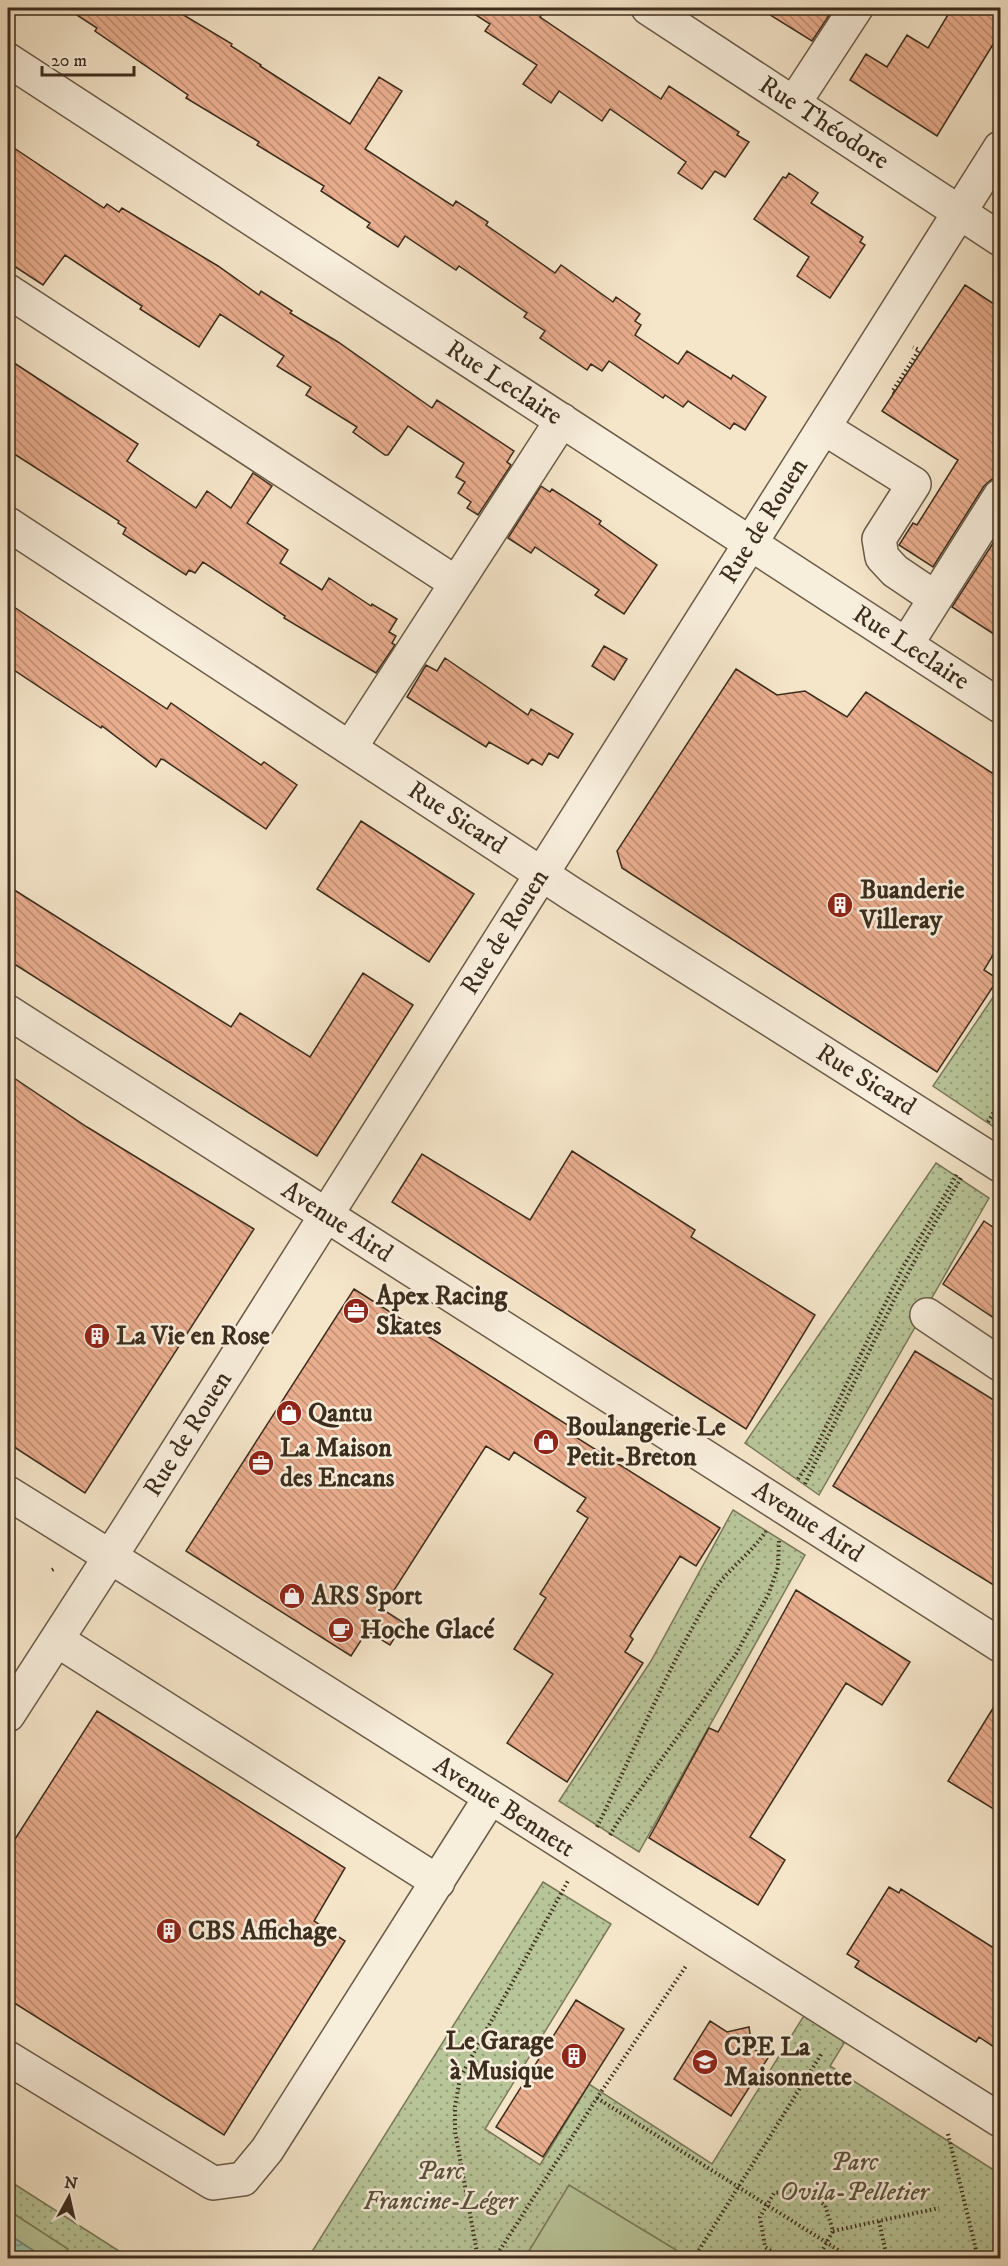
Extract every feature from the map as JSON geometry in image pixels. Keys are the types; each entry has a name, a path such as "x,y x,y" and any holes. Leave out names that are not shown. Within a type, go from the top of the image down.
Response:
{"street":[{"name":"Rue Théodore","path":"648,8 1000,239"},
{"path":"794,103 856,8"},
{"name":"Rue Leclaire","path":"8,60 1000,706"},
{"name":"Rue de Rouen","path":"8,1715 111,1556 1000,148"},
{"path":"8,291 456,583"},
{"path":"350,748 562,420"},
{"path":"824,428 914,484 879,539 882,557 896,571 935,598"},
{"path":"906,645 1000,496"},
{"name":"Rue Sicard","path":"8,524 542,873 1000,1165"},
{"name":"Avenue Aird","path":"8,1012 1000,1645"},
{"path":"927,1315 1000,1364"},
{"name":"Avenue Bennett","path":"8,1493 1000,2120"},
{"path":"57,1640 438,1882"},
{"path":"8,2058 213,2183 243,2179 267,2150 490,1798"}],"path":[{"path":"887,388 893,392 919,350 913,347"},
{"path":"797,1481 808,1464 902,1269 927,1223 963,1169 896,1296 814,1468 800,1492"},
{"path":"595,1831 643,1726 714,1590 732,1567 760,1542 771,1524"},
{"path":"608,1840 620,1818 736,1654 769,1593 778,1567 779,1539"},
{"path":"478,2259 455,2131 455,2107 460,2078 567,1883"},
{"path":"495,2259 597,2098 686,1966"},
{"path":"694,2259 822,2053"},
{"path":"597,2098 850,2259"},
{"path":"948,2134 978,2259"},
{"path":"782,2259 765,2247 760,2217 774,2193 802,2190 825,2205 833,2231 818,2258 815,2259"},
{"path":"833,2231 939,2208"},
{"path":"879,2221 887,2259"}],"green space":[{"path":"1000,987 1000,1131 933,1086"},
{"path":"936,1163 989,1198 819,1495 745,1443"},
{"path":"733,1510 805,1555 639,1852 559,1801 651,1661"},
{"name":"Parc Francine-Léger","path":"543,1882 611,1924 485,2129 540,2165 589,2084 712,2164 813,2001 854,2027 830,2066 1000,2174 1000,2258 308,2258"},
{"path":"8,2180 130,2258 8,2258"},
{"path":"569,2185 686,2256 684,2258 531,2258 526,2256"},
{"path":"8,2210 68,2249 62,2258 8,2258"}],"water":[{"path":"8,2234 45,2258 8,2258"}],"building":[{"path":"66,8 172,8 232,44 231,46 260,66 350,124 379,77 402,91 365,149 453,206 456,201 488,222 486,225 555,273 561,265 613,302 616,297 640,314 635,321 641,325 635,335 678,364 687,351 731,379 733,375 766,397 745,430 734,423 730,429 688,401 683,407 665,395 663,398 609,361 602,371 591,364 587,370 540,338 545,331 524,317 527,313 459,266 456,270 405,236 398,247 367,227 370,223 321,191 324,186 257,145 259,142 186,98 188,95 95,31 97,28"},
{"path":"465,8 547,8 540,17 661,99 669,86 739,132 737,135 749,142 725,177 715,171 702,189 678,173 686,162 610,109 602,121 559,91 551,103 523,84 537,65 485,31 490,24"},
{"path":"759,8 834,8 812,41"},
{"path":"952,8 1000,8 1000,33 937,136 850,80 866,54 887,67 907,35 928,48"},
{"path":"8,144 104,208 107,204 119,212 122,208 218,266 259,295 261,291 432,408 437,400 514,451 507,462 511,465 478,515 467,508 471,502 458,493 465,482 456,477 464,463 408,426 388,455 385,455 353,432 357,427 306,395 311,387 277,366 284,356 220,314 199,347 140,309 142,306 65,255 43,285 8,262"},
{"path":"789,173 818,193 811,203 863,237 860,242 865,245 830,298 797,276 809,257 754,219 783,177 786,178"},
{"path":"965,285 1000,308 1000,477 984,486 933,567 899,545 913,523 917,525 958,460 882,411"},
{"path":"8,359 138,444 127,461 196,508 207,491 231,508 253,473 272,486 247,523 288,550 280,563 322,590 329,578 371,606 372,604 397,619 389,632 396,636 392,643 395,645 376,673 284,618 285,616 203,562 195,573 189,570 186,575 123,534 126,528 118,523 119,521 8,450"},
{"path":"541,486 550,492 552,489 601,521 599,524 657,565 624,614 595,595 599,590 535,547 531,553 508,538"},
{"path":"995,540 1000,543 1000,638 952,607"},
{"path":"8,603 167,709 171,703 261,765 264,762 297,785 266,829 164,760 161,759 156,767 102,726 101,728 8,666"},
{"path":"604,646 627,659 614,680 592,666"},
{"path":"445,658 528,715 531,709 573,734 558,758 549,753 542,765 532,759 528,764 489,742 486,747 407,697 426,665 437,671"},
{"name":"Buanderie Villeray","path":"736,669 777,695 805,691 847,717 866,692 1000,778 1000,943 984,970 998,979 937,1072 622,868 617,851"},
{"path":"361,821 474,894 429,962 317,889"},
{"path":"8,886 231,1027 240,1013 310,1057 363,973 413,1005 317,1156 8,960"},
{"name":"La Vie en Rose","path":"8,1074 87,1127 254,1229 85,1493 8,1443"},
{"path":"572,1151 695,1230 691,1237 815,1315 746,1429 392,1202 422,1154 530,1220"},
{"path":"984,1221 1000,1232 1000,1322 943,1284"},
{"path":"354,1289 577,1431 574,1436 720,1528 696,1566 680,1556 630,1636 633,1639 625,1652 643,1663 567,1782 507,1743 553,1674 514,1649 546,1598 540,1594 588,1518 577,1511 586,1498 514,1452 509,1460 486,1446 382,1609 404,1623 390,1645 367,1631 351,1656 186,1551"},
{"path":"915,1351 1000,1404 1000,1589 833,1486"},
{"path":"796,1590 910,1662 882,1705 846,1683 750,1837 785,1860 758,1905 649,1838 709,1728 718,1732"},
{"path":"1000,1697 1000,1813 948,1781"},
{"name":"CBS Affichage","path":"97,1711 345,1868 314,1921 345,1941 224,2135 8,1999 8,1850"},
{"path":"889,1887 899,1893 901,1889 1000,1952 1000,2051 979,2037 976,2042 855,1967 859,1961 847,1954"},
{"name":"Le Garage à Musique","path":"576,2000 624,2029 543,2157 496,2127"},
{"name":"CPE La Maisonnette","path":"710,2021 727,2032 749,2027 752,2048 768,2058 731,2116 674,2079"}],"place":[{"name":"Buanderie Villeray","path":"840,905"},
{"name":"Apex Racing Skates","path":"356,1311"},
{"name":"La Vie en Rose","path":"97,1336"},
{"name":"Qantu","path":"289,1413"},
{"name":"Boulangerie Le Petit-Breton","path":"546,1442"},
{"name":"La Maison des Encans","path":"261,1463"},
{"name":"ARS Sport","path":"292,1596"},
{"name":"Hoche Glacé","path":"341,1630"},
{"name":"CBS Affichage","path":"169,1931"},
{"name":"Le Garage à Musique","path":"574,2056"},
{"name":"CPE La Maisonnette","path":"705,2062"}],"park label":[{"name":"Parc Ovila-Pelletier","path":"854,2177"}]}
